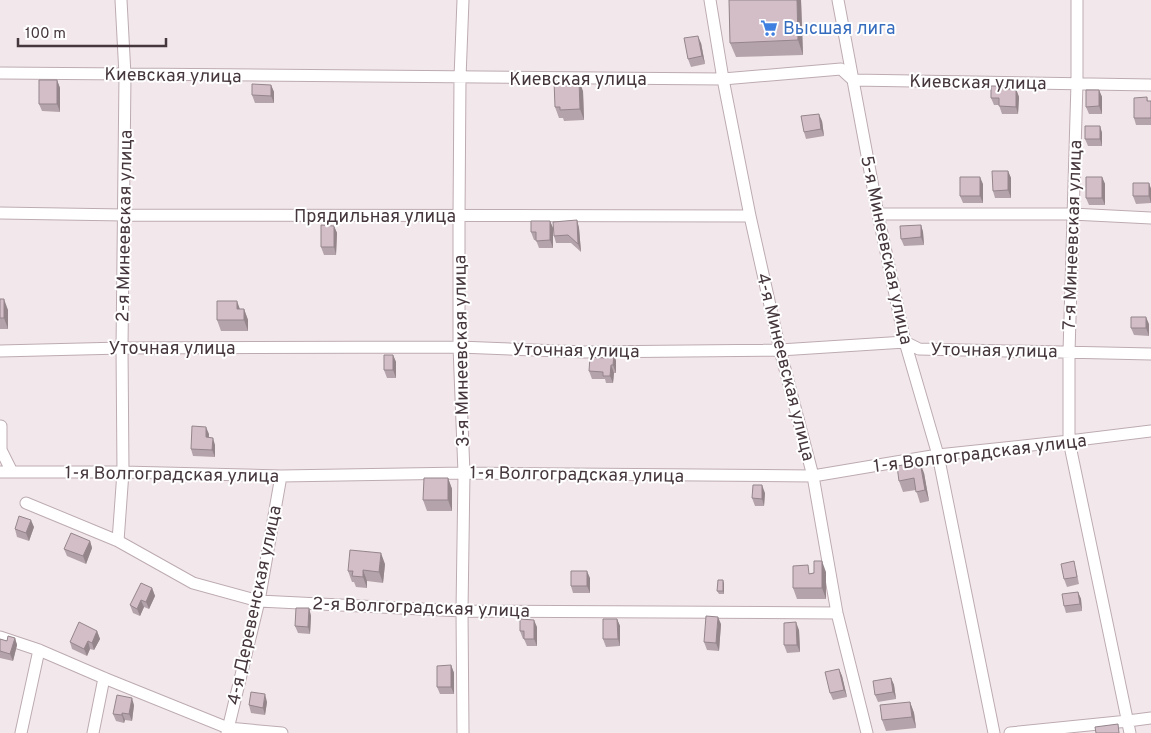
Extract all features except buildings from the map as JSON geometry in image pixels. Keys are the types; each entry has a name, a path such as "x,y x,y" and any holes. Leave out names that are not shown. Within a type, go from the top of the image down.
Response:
{"street":[{"name":"2-я Минеевская улица","path":"118,541 123,472 122,348 125,75 121,0"},
{"name":"3-я Минеевская улица","path":"463,0 460,78 459,216 460,347 464,473 463,733"},
{"name":"4-я Минеевская улица","path":"710,0 723,79 750,216 780,350 813,476 837,613 867,733"},
{"name":"5-я Минеевская улица","path":"838,0 878,214 905,342 938,455 994,733"},
{"name":"7-я Минеевская улица","path":"1077,0 1077,83 1069,352 1069,441 1129,727"},
{"name":"Киевская улица","path":"0,74 723,79 841,69 853,80 1077,83 1151,86"},
{"name":"Прядильная улица","path":"0,213 124,215 750,216"},
{"path":"878,214 1072,214 1151,218"},
{"name":"Уточная улица","path":"0,352 122,348 460,347 585,352 780,350 905,342 918,349 1151,354"},
{"path":"0,426 1,450 12,472"},
{"name":"1-я Волгоградская улица","path":"0,472 123,472 281,476 464,473 813,476 938,455 1151,431"},
{"name":"4-я Деревенская улица","path":"227,730 259,601 281,476"},
{"name":"2-я Волгоградская улица","path":"26,503 118,541 193,583 259,601 462,611 837,613"},
{"path":"0,637 39,650 227,730 282,733"},
{"path":"21,733 39,650"},
{"path":"94,733 104,678"},
{"path":"1010,733 1129,727 1151,718"}],"place":[{"name":"Высшая лига","path":"769,28"}]}
